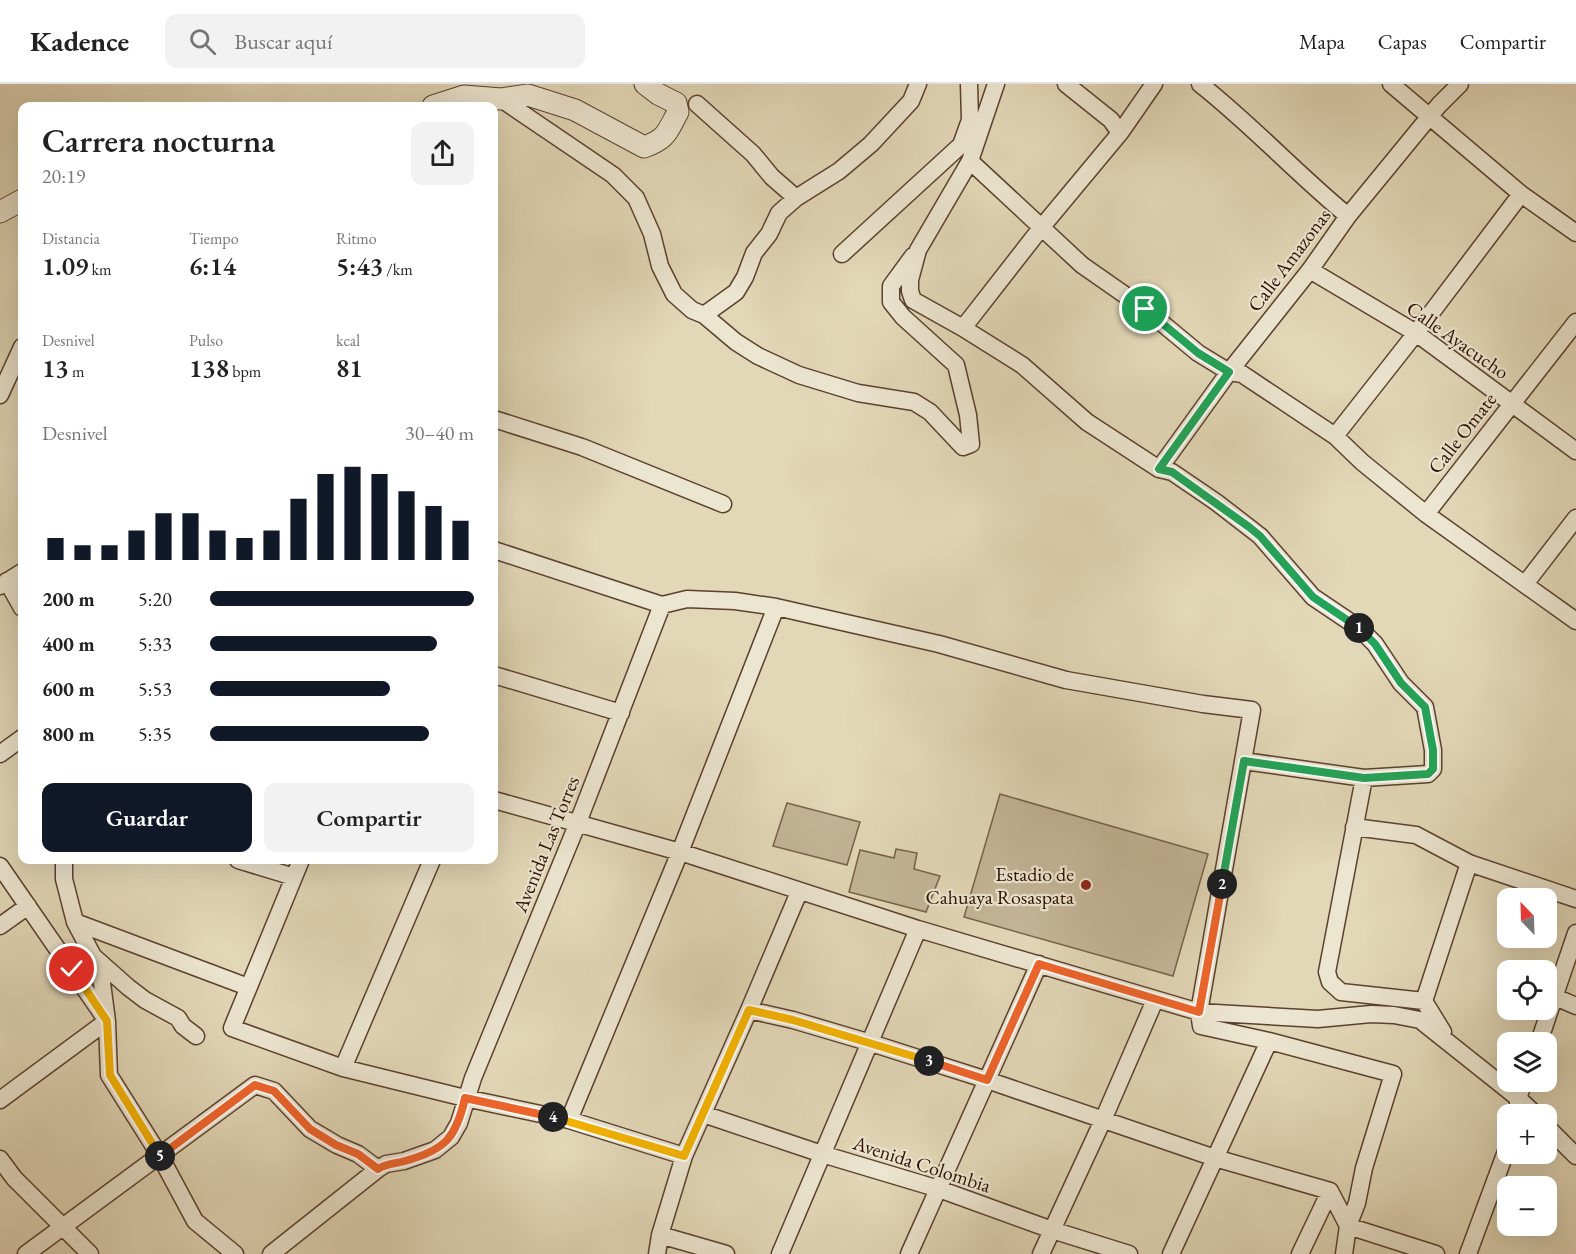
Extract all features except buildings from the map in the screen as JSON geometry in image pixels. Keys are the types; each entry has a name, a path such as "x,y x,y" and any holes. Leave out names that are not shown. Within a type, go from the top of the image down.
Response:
{"street":[{"path":"445,102 464,96 501,99 528,95 575,110 645,147 659,142 678,112 676,103 645,84"},
{"path":"704,315 736,292 745,277 754,253 769,234 779,213 796,198 839,171 871,144 911,101 918,84"},
{"path":"501,99 613,175 636,198 652,234 660,266 674,294 692,310 704,315 736,342 758,356 799,375 858,393 914,402 930,412 963,447 971,444 971,431 956,365 903,317 891,302 891,286 918,250 970,161 976,124 969,84"},
{"path":"843,254 961,145 976,124 996,84"},
{"path":"1066,84 1111,120 1120,133"},
{"path":"963,328 1041,228 1120,133 1154,84"},
{"path":"1200,84 1232,109 1317,190 1348,216"},
{"path":"1391,84 1521,194 1576,234"},
{"name":"Calle Amazonas","path":"1159,469 1229,372 1310,270 1348,216 1460,84"},
{"path":"697,104 753,153 772,177 796,198"},
{"path":"970,161 1082,265 1145,309 1198,353 1229,372 1242,374 1335,436 1362,462 1426,514 1576,621"},
{"path":"1335,436 1521,194"},
{"path":"0,213 18,202"},
{"path":"918,250 910,280 913,300 1022,365 1087,422 1159,469 1172,472 1260,536 1313,597 1359,628 1375,644 1401,683 1425,707 1433,750 1433,769 1428,774 1364,778 1244,761"},
{"name":"Calle Ayacucho","path":"1310,270 1416,333 1576,451"},
{"name":"Calle Omate","path":"1426,514 1576,322"},
{"path":"0,395 18,356"},
{"path":"498,420 582,447 723,504"},
{"path":"1525,584 1576,518"},
{"path":"498,551 662,605 687,599 735,601 776,607 939,644 1066,680 1203,704 1252,710 1199,1012 1201,1026 1269,1041 1393,1074 1364,1168 1357,1203 1348,1226 1344,1254"},
{"path":"18,575 4,584 18,603"},
{"name":"Avenida Las Torres","path":"378,1169 386,1164 404,1161 435,1150 451,1137 459,1123 465,1098 577,825 662,605"},
{"path":"569,1120 680,852 776,607"},
{"path":"498,676 621,713"},
{"path":"0,754 18,741"},
{"path":"1364,778 1327,972 1330,982 1341,992 1424,1001"},
{"path":"498,801 680,852 918,929 1199,1012 1318,1019 1350,1015 1394,1016 1420,1020 1449,1042 1516,1104"},
{"path":"1354,827 1416,836 1469,862 1576,899"},
{"path":"1449,1042 1424,1001 1469,862"},
{"path":"64,864 64,879 75,922 93,956 102,983 110,1075 160,1156 195,1221 235,1254"},
{"path":"250,864 294,878"},
{"path":"300,864 232,1028 343,1068 465,1098 569,1120 684,1156"},
{"path":"343,1068 430,864"},
{"path":"0,866 107,1021"},
{"path":"657,1254 660,1235 684,1156 799,892"},
{"path":"0,926 28,906"},
{"path":"75,922 248,987"},
{"path":"780,1254 918,929"},
{"path":"1557,991 1576,933"},
{"path":"93,956 145,1000 178,1018 183,1026 196,1036"},
{"path":"909,1254 1039,964"},
{"path":"1557,998 1576,1006"},
{"path":"1041,1254 1155,1000"},
{"path":"749,1010 793,1020 871,1043 1215,1158 1330,1191 1348,1226 1436,1254"},
{"path":"0,1100 107,1021"},
{"path":"1172,1254 1269,1041"},
{"path":"26,1254 255,1085 274,1091 310,1129 336,1145 358,1154 378,1169 271,1254"},
{"name":"Avenida Colombia","path":"703,1114 822,1154 939,1189 1052,1230 1129,1254"},
{"path":"1557,1137 1576,1156"},
{"path":"0,1159 14,1178 90,1254"},
{"path":"1468,1254 1501,1164"},
{"path":"1300,1254 1330,1191"},
{"path":"660,1235 726,1254"}],"shaded area":[{"name":"Estadio de Cahuaya Rosaspata","path":"1000,794 1208,854 1173,976 964,917"},
{"path":"787,803 860,822 847,865 773,846"},
{"path":"896,849 917,853 914,869 940,876 926,912 849,892 860,850 894,858"}],"place":[{"name":"Estadio de Cahuaya Rosaspata","path":"1086,885"}],"route":[{"path":"72,969 107,1021 107,1054 110,1075 160,1156 255,1085 274,1091 310,1129 336,1145 358,1154 378,1169 386,1164 404,1161 435,1150 451,1137 459,1123 465,1098 569,1120 684,1156 749,1010 793,1020 987,1080 1039,964 1199,1012 1244,761 1364,778 1428,774 1433,769 1433,750 1425,707 1401,683 1375,644 1359,628 1313,597 1260,536 1249,527 1172,472 1159,469 1229,372 1198,353 1145,309"}]}
